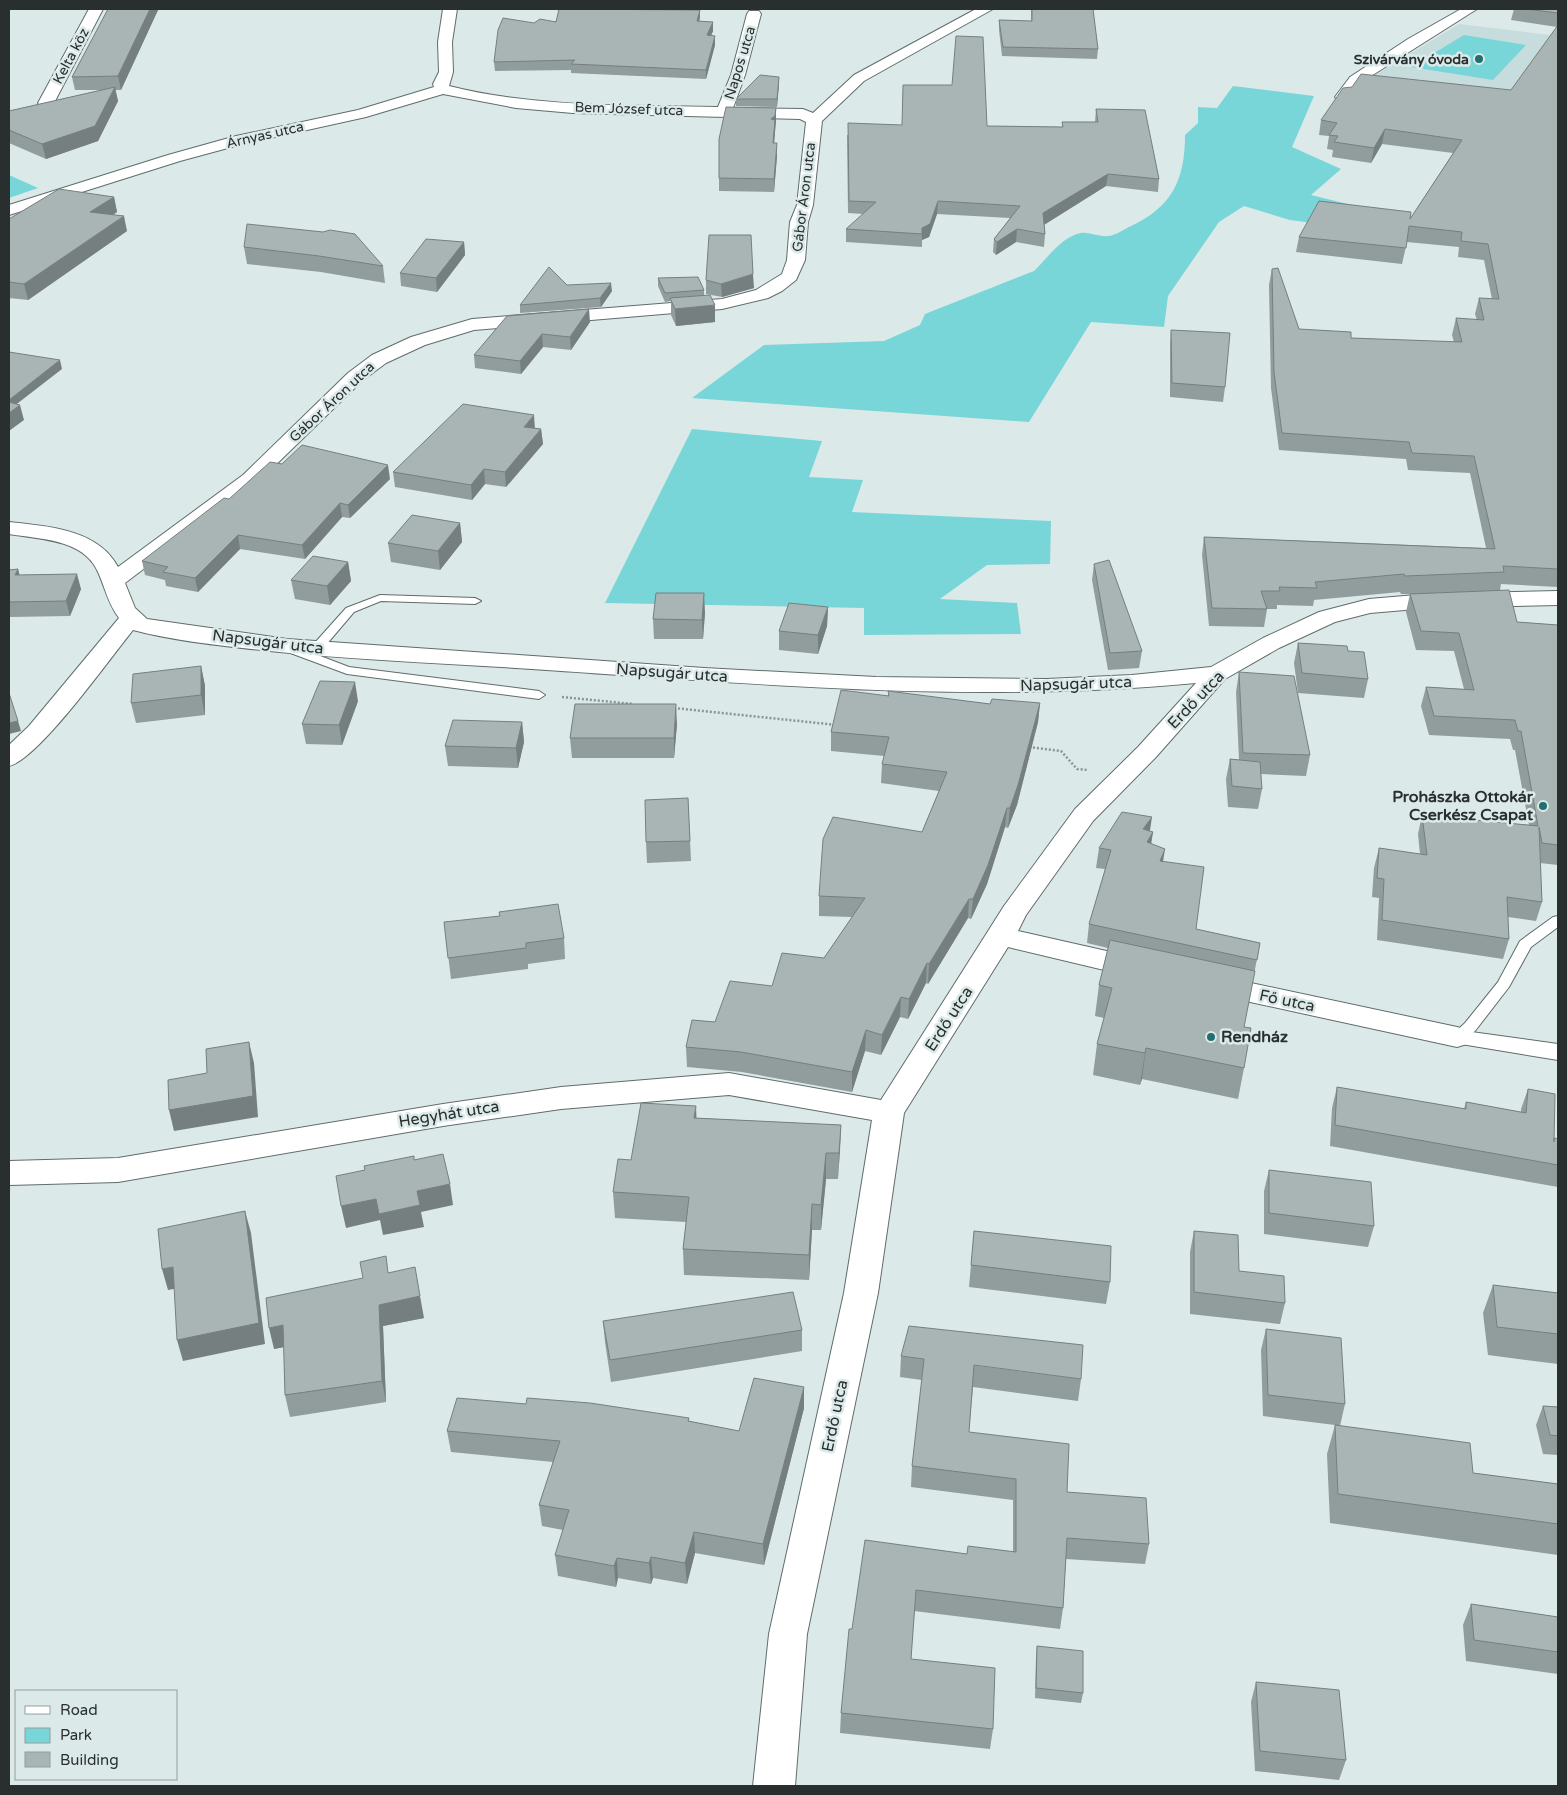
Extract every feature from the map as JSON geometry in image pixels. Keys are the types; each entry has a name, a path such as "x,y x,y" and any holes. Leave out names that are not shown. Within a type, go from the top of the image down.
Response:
{"street":[{"name":"Kelta köz","path":"46,103 96,9"},
{"path":"443,89 440,84 446,72 445,42 450,9"},
{"name":"Gábor Áron utca","path":"112,582 250,479 355,377 394,350 438,334 472,325 722,304 762,294 776,287 790,276 796,260 798,222 806,205 807,175 814,120 859,78 986,9"},
{"path":"1343,97 1355,80 1412,42 1470,9"},
{"name":"Napos utca","path":"724,112 738,75 754,14"},
{"name":"Bem József utca","path":"443,89 470,96 556,106 803,114 814,120"},
{"name":"Árnyas utca","path":"9,210 183,155 236,141 361,114 443,89"},
{"path":"9,528 74,540 91,549 105,562 123,612 130,619 38,731 9,758"},
{"name":"Erdő utca","path":"774,1786 788,1634 861,1293 890,1112 1001,936 1014,912 1084,815 1147,752 1217,674 1271,643 1328,617 1369,606 1428,601 1558,598"},
{"name":"Napsugár utca","path":"130,619 140,625 156,628 286,647 734,677 886,684 1024,687 1151,682 1217,674"},
{"name":"Fő utca","path":"1001,936 1456,1037 1558,1052"},
{"name":"Hegyhát utca","path":"9,1173 118,1170 273,1142 561,1098 729,1084 890,1112"}],"lane":[{"path":"316,649 350,610 380,598 475,601"},
{"path":"286,647 348,670 539,695"},
{"path":"1456,1037 1470,1027 1504,984 1525,944 1558,920"}],"path":[{"path":"539,695 637,705"},
{"path":"667,708 843,726"},
{"path":"1021,746 1060,751 1077,769"}],"shaded area":[{"name":"Szivárvány óvoda","path":"1459,24 1558,36 1558,106 1362,83"}],"green space":[{"path":"1464,35 1526,45 1493,80 1411,67"},
{"path":"1233,86 1314,96 1292,147 1341,169 1311,195 1360,207 1352,228 1290,220 1244,206 1219,222 1168,296 1164,327 1091,322 1029,422 692,398 764,345 884,341 920,325 925,314 1034,271 1061,243 1074,235 1084,233 1110,236 1143,219 1165,202 1173,191 1182,166 1185,135 1198,123 1198,107 1217,108"},
{"path":"9,175 38,188 9,198"},
{"path":"692,429 822,441 809,477 863,480 852,512 1051,521 1050,564 987,565 940,599 1017,603 1021,634 864,635 864,608 605,603"}],"building":[{"path":"108,9 150,9 118,76 72,77"},
{"path":"559,9 700,10 697,21 713,22 707,35 715,36 706,70 571,64 575,60 494,62 498,30 503,18 534,23 540,19 556,22"},
{"path":"1032,9 1093,9 1098,49 1003,47 999,20 1032,21"},
{"path":"1526,9 1558,9 1558,13"},
{"path":"1558,25 1558,569 1503,566 1504,572 1405,576 1404,574 1315,582 1317,588 1279,587 1280,591 1261,591 1267,609 1212,608 1204,537 1495,549 1474,456 1412,453 1409,442 1282,433 1274,372 1272,269 1278,268 1299,329 1351,332 1351,338 1462,342 1456,318 1484,320 1479,298 1499,299 1488,244 1461,241 1462,232 1409,226 1406,248 1299,237 1319,201 1411,212 1410,219 1462,140 1385,129 1374,148 1334,142 1338,136 1329,135 1337,123 1321,120 1343,88 1352,87 1361,74 1511,90"},
{"path":"956,36 983,37 987,126 1063,127 1062,122 1098,122 1096,109 1145,110 1159,179 1108,174 1043,213 1045,234 1017,229 997,242 994,239 1020,206 938,201 930,224 922,228 922,234 846,229 876,202 849,201 848,123 902,125 903,85 952,85"},
{"path":"760,75 779,77 777,99 736,99"},
{"path":"115,87 95,126 42,144 9,130 9,111"},
{"path":"726,107 776,108 775,116 771,119 775,120 773,143 777,143 774,179 719,178 719,139"},
{"path":"59,189 114,197 90,212 124,216 24,284 9,282 9,219"},
{"path":"247,224 323,232 330,230 355,234 383,266 244,247"},
{"path":"709,235 751,235 753,274 721,284 706,280"},
{"path":"426,239 464,242 436,278 400,273"},
{"path":"549,267 567,285 611,283 600,298 520,305"},
{"path":"698,277 704,290 665,293 658,278"},
{"path":"710,295 715,305 675,309 670,298"},
{"path":"589,309 570,337 542,334 520,361 474,355 507,316"},
{"path":"1171,330 1230,333 1225,387 1172,383"},
{"path":"9,352 60,360 9,400"},
{"path":"9,402 20,405 9,413"},
{"path":"463,404 534,415 524,427 541,429 505,472 484,469 471,485 393,472"},
{"path":"302,445 388,465 348,505 340,503 302,545 238,535 195,578 163,572 168,567 142,561 224,498 229,499 270,462 282,464"},
{"path":"412,515 460,523 438,551 388,543"},
{"path":"313,556 348,562 327,586 291,580"},
{"path":"1109,560 1142,651 1110,653 1094,564"},
{"path":"18,569 15,575 77,574 66,601 9,602 9,570"},
{"path":"1509,590 1517,622 1558,625 1558,845 1542,843 1539,827 1542,902 1507,897 1509,939 1382,920 1384,879 1377,878 1379,848 1427,855 1422,815 1538,826 1521,731 1518,731 1515,720 1434,716 1426,687 1474,690 1459,633 1421,631 1410,594"},
{"path":"656,593 704,593 702,620 653,619"},
{"path":"789,603 828,607 818,635 779,631"},
{"path":"1298,643 1347,646 1348,651 1364,652 1368,679 1302,673"},
{"path":"201,666 201,695 131,703 133,674"},
{"path":"1239,672 1294,676 1310,755 1243,753"},
{"path":"320,681 355,682 339,725 302,724"},
{"path":"841,690 889,696 888,691 990,704 992,699 1040,703 1018,785 1010,808 1007,808 988,865 973,899 969,899 929,964 927,963 909,999 901,997 882,1035 866,1030 852,1072 741,1052 686,1047 692,1020 715,1022 730,981 772,986 782,953 824,958 865,898 819,896 823,839 833,817 922,832 947,772 882,764 889,737 831,732"},
{"path":"9,693 18,721 9,723"},
{"path":"575,704 676,704 674,738 570,738"},
{"path":"453,720 522,722 516,748 445,746"},
{"path":"1230,759 1260,762 1262,789 1232,786"},
{"path":"688,798 690,841 646,842 645,800"},
{"path":"1122,812 1152,817 1143,829 1153,832 1147,842 1165,849 1160,861 1204,867 1196,929 1260,943 1257,960 1089,924 1111,850 1099,848"},
{"path":"558,904 564,938 526,943 526,948 448,958 444,922 500,916 499,912"},
{"path":"1110,940 1255,971 1244,1027 1251,1028 1244,1068 1146,1048 1145,1053 1097,1044 1112,988 1099,985"},
{"path":"249,1042 253,1096 169,1110 168,1080 207,1073 206,1049"},
{"path":"1337,1087 1466,1109 1466,1102 1526,1113 1528,1089 1555,1094 1554,1138 1558,1139 1558,1165 1335,1125"},
{"path":"641,1103 696,1106 694,1118 841,1125 839,1153 826,1153 821,1205 812,1204 809,1255 683,1249 689,1197 613,1192 618,1159 631,1160"},
{"path":"443,1154 450,1184 417,1191 420,1205 379,1214 376,1199 341,1206 336,1176 365,1170 364,1166 414,1156 414,1160"},
{"path":"1269,1170 1371,1182 1374,1226 1269,1213"},
{"path":"245,1211 259,1323 177,1340 173,1267 162,1269 158,1229"},
{"path":"974,1231 1111,1246 1110,1282 971,1265"},
{"path":"1194,1231 1238,1235 1239,1271 1284,1276 1285,1303 1194,1292"},
{"path":"386,1256 388,1273 415,1267 420,1296 379,1305 382,1381 285,1395 283,1325 269,1328 266,1298 363,1278 360,1262"},
{"path":"1493,1285 1558,1293 1558,1334 1497,1327"},
{"path":"793,1292 802,1330 610,1360 603,1321"},
{"path":"909,1326 1083,1345 1081,1379 974,1365 969,1432 1069,1444 1067,1492 1146,1498 1149,1544 1067,1538 1063,1608 916,1590 911,1659 995,1668 993,1729 841,1713 849,1629 852,1629 865,1540 967,1554 968,1546 1016,1552 1016,1479 912,1466 924,1359 901,1356"},
{"path":"1266,1329 1341,1338 1345,1404 1268,1395"},
{"path":"754,1378 804,1387 763,1544 694,1532 685,1563 651,1557 649,1563 617,1558 614,1566 555,1555 569,1510 539,1505 560,1441 447,1431 457,1398 526,1404 527,1398 590,1403 689,1418 688,1421 739,1431"},
{"path":"1543,1406 1558,1407 1558,1436 1550,1435"},
{"path":"1335,1425 1470,1443 1473,1473 1558,1484 1558,1524 1338,1494"},
{"path":"1471,1604 1558,1617 1558,1652 1474,1640"},
{"path":"1037,1646 1083,1651 1083,1693 1036,1688"},
{"path":"1256,1682 1339,1690 1346,1760 1260,1751"}],"place":[{"name":"Szivárvány óvoda","path":"1479,59"},
{"name":"Prohászka Ottokár Cserkész Csapat","path":"1543,806"},
{"name":"Rendház","path":"1211,1037"}]}
